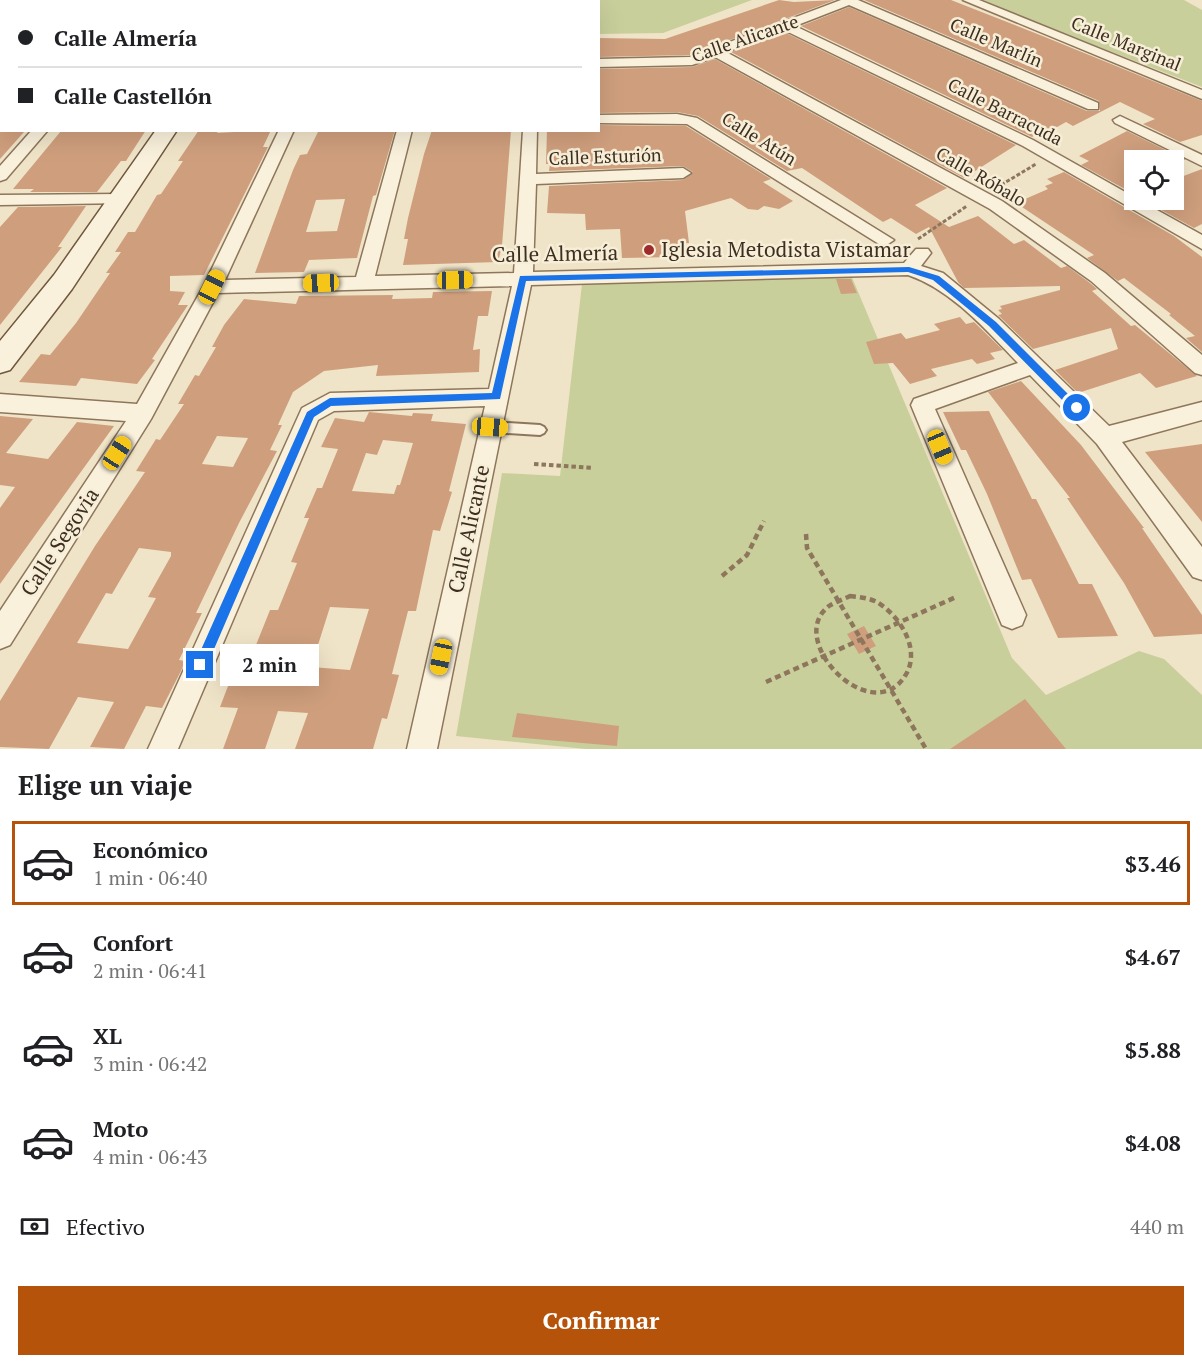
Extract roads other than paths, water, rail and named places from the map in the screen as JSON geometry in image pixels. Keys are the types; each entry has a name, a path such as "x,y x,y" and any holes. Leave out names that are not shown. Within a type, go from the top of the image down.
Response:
{"street":[{"name":"Calle Alicante","path":"600,63 692,61 851,0"},
{"name":"Calle Marlín","path":"851,0 1093,106"},
{"name":"Calle Marginal","path":"969,0 1202,95"},
{"name":"Calle Barracuda","path":"785,26 1028,143 1202,243"},
{"name":"Calle Róbalo","path":"718,52 996,205 1098,277 1202,367"},
{"name":"Calle Atún","path":"600,118 677,118 692,121 885,240"},
{"path":"1120,120 1202,161"},
{"path":"0,176 39,132"},
{"path":"0,362 63,282 166,132"},
{"name":"Calle Segovia","path":"0,635 143,413 212,287 286,132"},
{"path":"364,282 404,132"},
{"name":"Calle Alicante","path":"422,749 523,279 530,132"},
{"name":"Calle Esturión","path":"529,179 683,173"},
{"path":"0,200 121,199"},
{"path":"909,269 922,254"},
{"name":"Calle Almería","path":"212,287 909,269 936,278 993,324 1105,437 1202,568"},
{"path":"1012,615 922,405 1034,366"},
{"path":"164,749 313,413 330,402 496,397"},
{"path":"0,403 143,413"},
{"path":"1105,437 1202,411"}],"lane":[{"path":"490,427 540,430"}],"place":[{"name":"Iglesia Metodista Vistamar","path":"649,250"}]}
